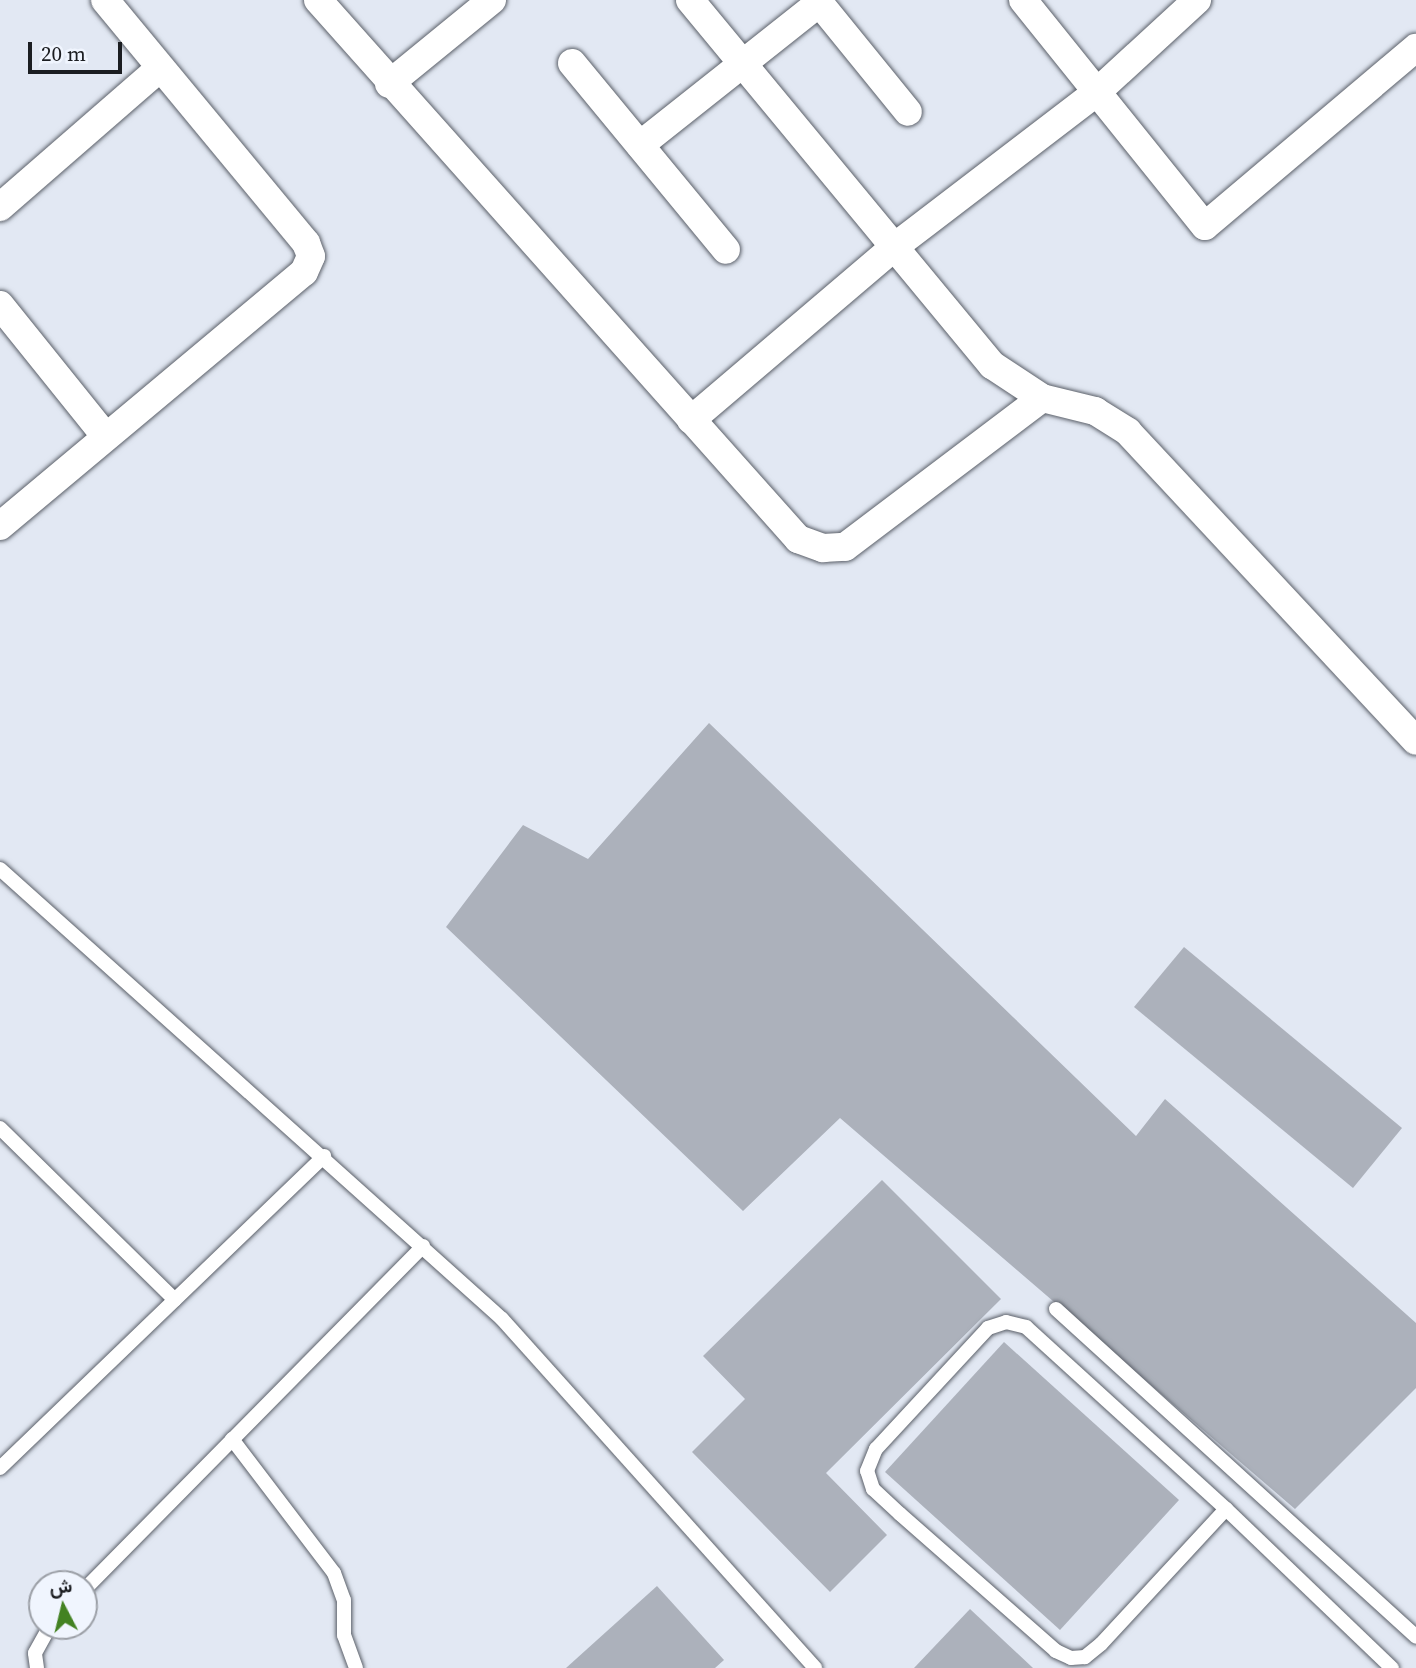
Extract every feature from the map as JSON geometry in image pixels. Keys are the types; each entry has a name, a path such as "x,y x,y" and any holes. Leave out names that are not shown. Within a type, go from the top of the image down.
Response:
{"street":[{"path":"0,526 304,272 311,256 306,243 105,0"},
{"path":"318,0 389,84 798,539 823,548 845,547 1042,398"},
{"path":"389,84 492,0"},
{"path":"690,0 892,248 992,365 1042,398 1095,411 1128,432 1416,741"},
{"path":"1023,0 1205,226 1416,48"},
{"path":"691,420 892,248 1097,92 1197,0"},
{"path":"640,145 743,67 818,2 908,112"},
{"path":"572,63 726,250"},
{"path":"0,207 160,68"},
{"path":"0,305 106,437"}],"lane":[{"path":"0,869 324,1156 502,1319 656,1496 815,1668"},
{"path":"0,1128 175,1300"},
{"path":"0,1468 324,1156"},
{"path":"98,1576 423,1246"},
{"path":"1056,1309 1416,1637"},
{"path":"1226,1509 1101,1644 1085,1657 1071,1658 1056,1651 882,1498 873,1489 867,1471 876,1449 988,1328 1006,1322 1026,1327 1226,1509 1392,1668"},
{"path":"232,1439 334,1573 344,1600 344,1635 350,1662 356,1668"},
{"path":"37,1668 35,1653 42,1640"}],"building":[{"path":"709,723 1136,1136 1165,1099 1416,1323 1416,1388 1295,1509 840,1118 743,1211 446,927 523,825 588,859"},
{"path":"1184,947 1402,1128 1353,1188 1134,1007"},
{"path":"882,1180 1001,1299 826,1473 887,1535 830,1592 692,1452 745,1399 703,1356"},
{"path":"1004,1342 1179,1500 1060,1630 885,1472"},
{"path":"657,1586 724,1660 715,1668 566,1668"},
{"path":"970,1609 1033,1668 914,1668"}]}
